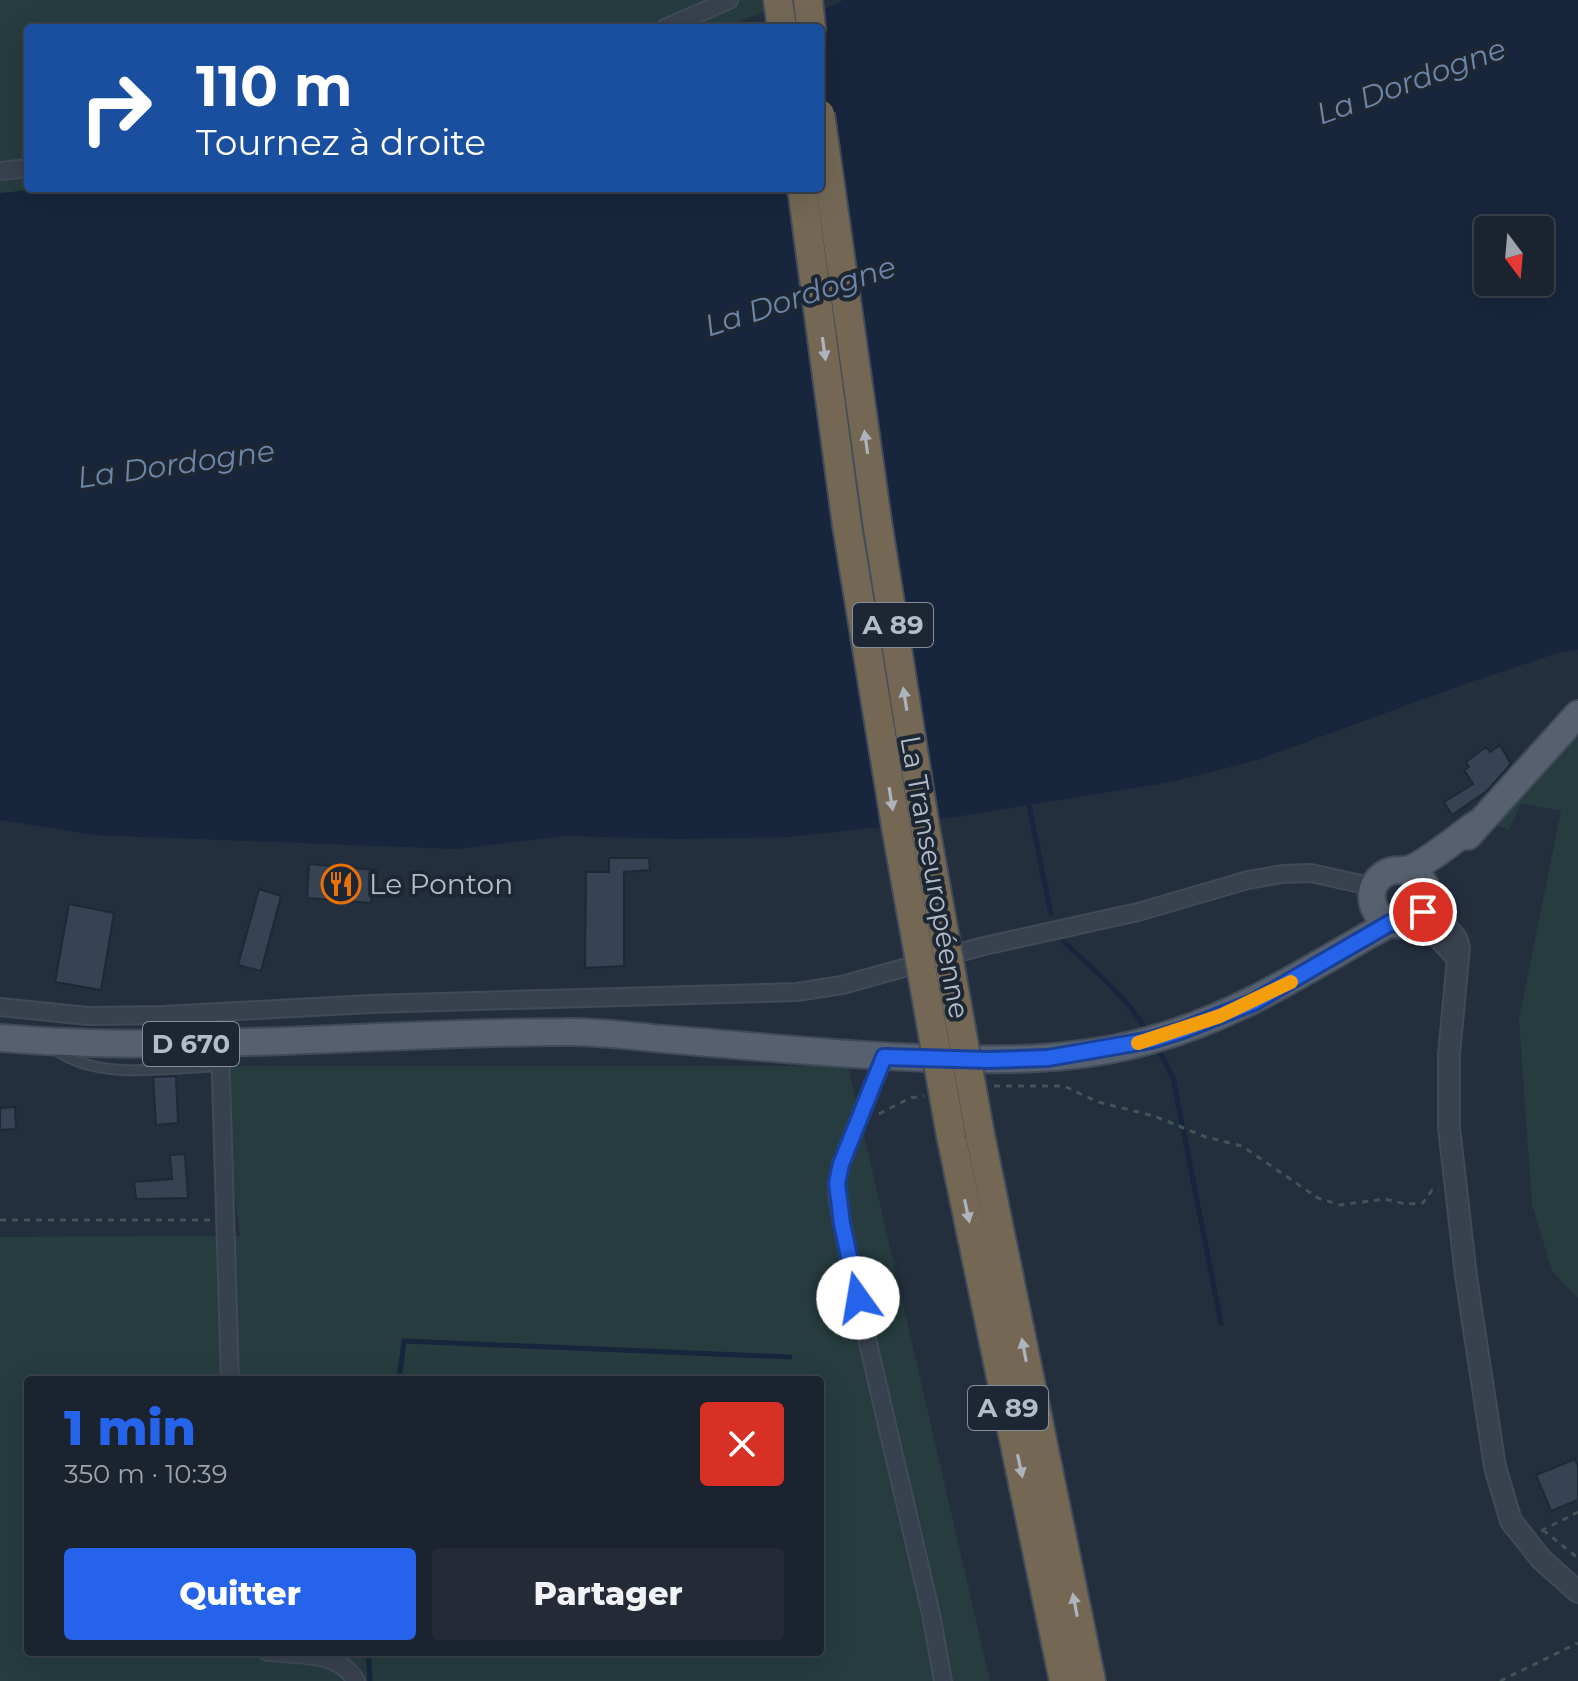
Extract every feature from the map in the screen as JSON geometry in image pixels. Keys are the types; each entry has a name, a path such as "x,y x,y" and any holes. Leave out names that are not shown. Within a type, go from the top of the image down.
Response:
{"highway":[{"path":"778,0 781,24"},
{"path":"808,0 811,24"},
{"name":"La Transeuropéenne","path":"824,143 879,537 928,842 980,1135 1091,1681"},
{"name":"La Transeuropéenne","path":"803,192 852,556 899,847 951,1135 1064,1681"}],"main road":[{"name":"D 670","path":"0,1038 141,1045 219,1055 382,1036 570,1031 884,1057 1005,1060 1048,1058 1110,1049 1151,1040 1220,1016 1295,979 1412,901 1478,823 1578,714"},
{"path":"1400,869 1412,901 1377,913 1373,892 1384,873 1400,869"},
{"name":"D 670","path":"1323,961 1373,892"}],"street":[{"path":"674,24 729,0"},
{"path":"0,171 24,168"},
{"path":"0,1007 88,1016 370,1004 797,992 842,985 980,947 1138,912 1248,880 1311,873 1373,892"},
{"path":"1412,901 1437,936 1459,959 1449,1055 1449,1127 1495,1467 1511,1521 1523,1539 1578,1592"},
{"path":"219,1055 230,1376"},
{"path":"884,1057 841,1164 837,1183 842,1224 931,1614 943,1681"},
{"path":"305,1656 333,1659 348,1667 356,1681"}],"path":[{"path":"989,1086 1064,1086 1098,1102 1154,1116 1206,1137 1242,1146 1318,1198 1340,1205 1385,1199 1405,1204 1423,1203 1432,1190 1455,1188"},
{"path":"853,1136 871,1118 910,1098 926,1096"},
{"path":"0,1220 223,1221"},
{"path":"1523,1539 1578,1512"},
{"path":"1543,1530 1578,1558"},
{"path":"1500,1681 1578,1643"}],"green space":[{"path":"0,0 796,0 733,24 24,24 24,192 49,192 0,202"},
{"path":"1578,732 1578,1298 1552,1271 1532,1204 1519,1019 1561,811 1521,803 1509,830 1495,824"},
{"path":"219,1066 848,1066 990,1681 0,1681 0,1237 240,1236"}],"water":[{"name":"La Dordogne","path":"844,0 1578,0 1578,650 1560,652 1465,684 1257,760 1172,782 917,823 788,837 680,839 566,836 456,849 93,835 0,820 0,193 824,192 824,24 793,24"}],"building":[{"path":"1500,745 1511,764 1487,791 1452,815 1444,802 1473,784 1464,770 1469,767 1466,762 1486,747 1490,752"},
{"path":"609,858 649,858 650,870 624,872 624,966 585,968 586,872 609,872"},
{"name":"Le Ponton","path":"309,864 376,870 371,903 307,898"},
{"path":"259,889 281,896 261,971 238,965"},
{"path":"69,904 114,913 101,990 55,982"},
{"path":"176,1076 178,1123 156,1125 153,1077"},
{"path":"15,1107 16,1129 0,1130 0,1108"},
{"path":"185,1154 188,1198 136,1199 134,1182 172,1179 170,1155"},
{"path":"1575,1459 1578,1466 1578,1500 1551,1511 1536,1475"}],"waterway":[{"path":"1028,801 1051,914"},
{"path":"1064,942 1120,996 1148,1033"},
{"path":"1158,1048 1173,1078 1221,1323"},
{"path":"400,1376 404,1341 790,1357"},
{"path":"368,1656 370,1681"}],"slow traffic":[{"path":"1138,1043 1220,1016 1291,982"}],"place":[{"name":"Le Ponton","path":"341,884"}],"route":[{"path":"858,1298 842,1224 837,1183 841,1164 884,1057 1048,1058 1151,1040 1254,1002 1390,923 1409,923 1423,912"}]}
